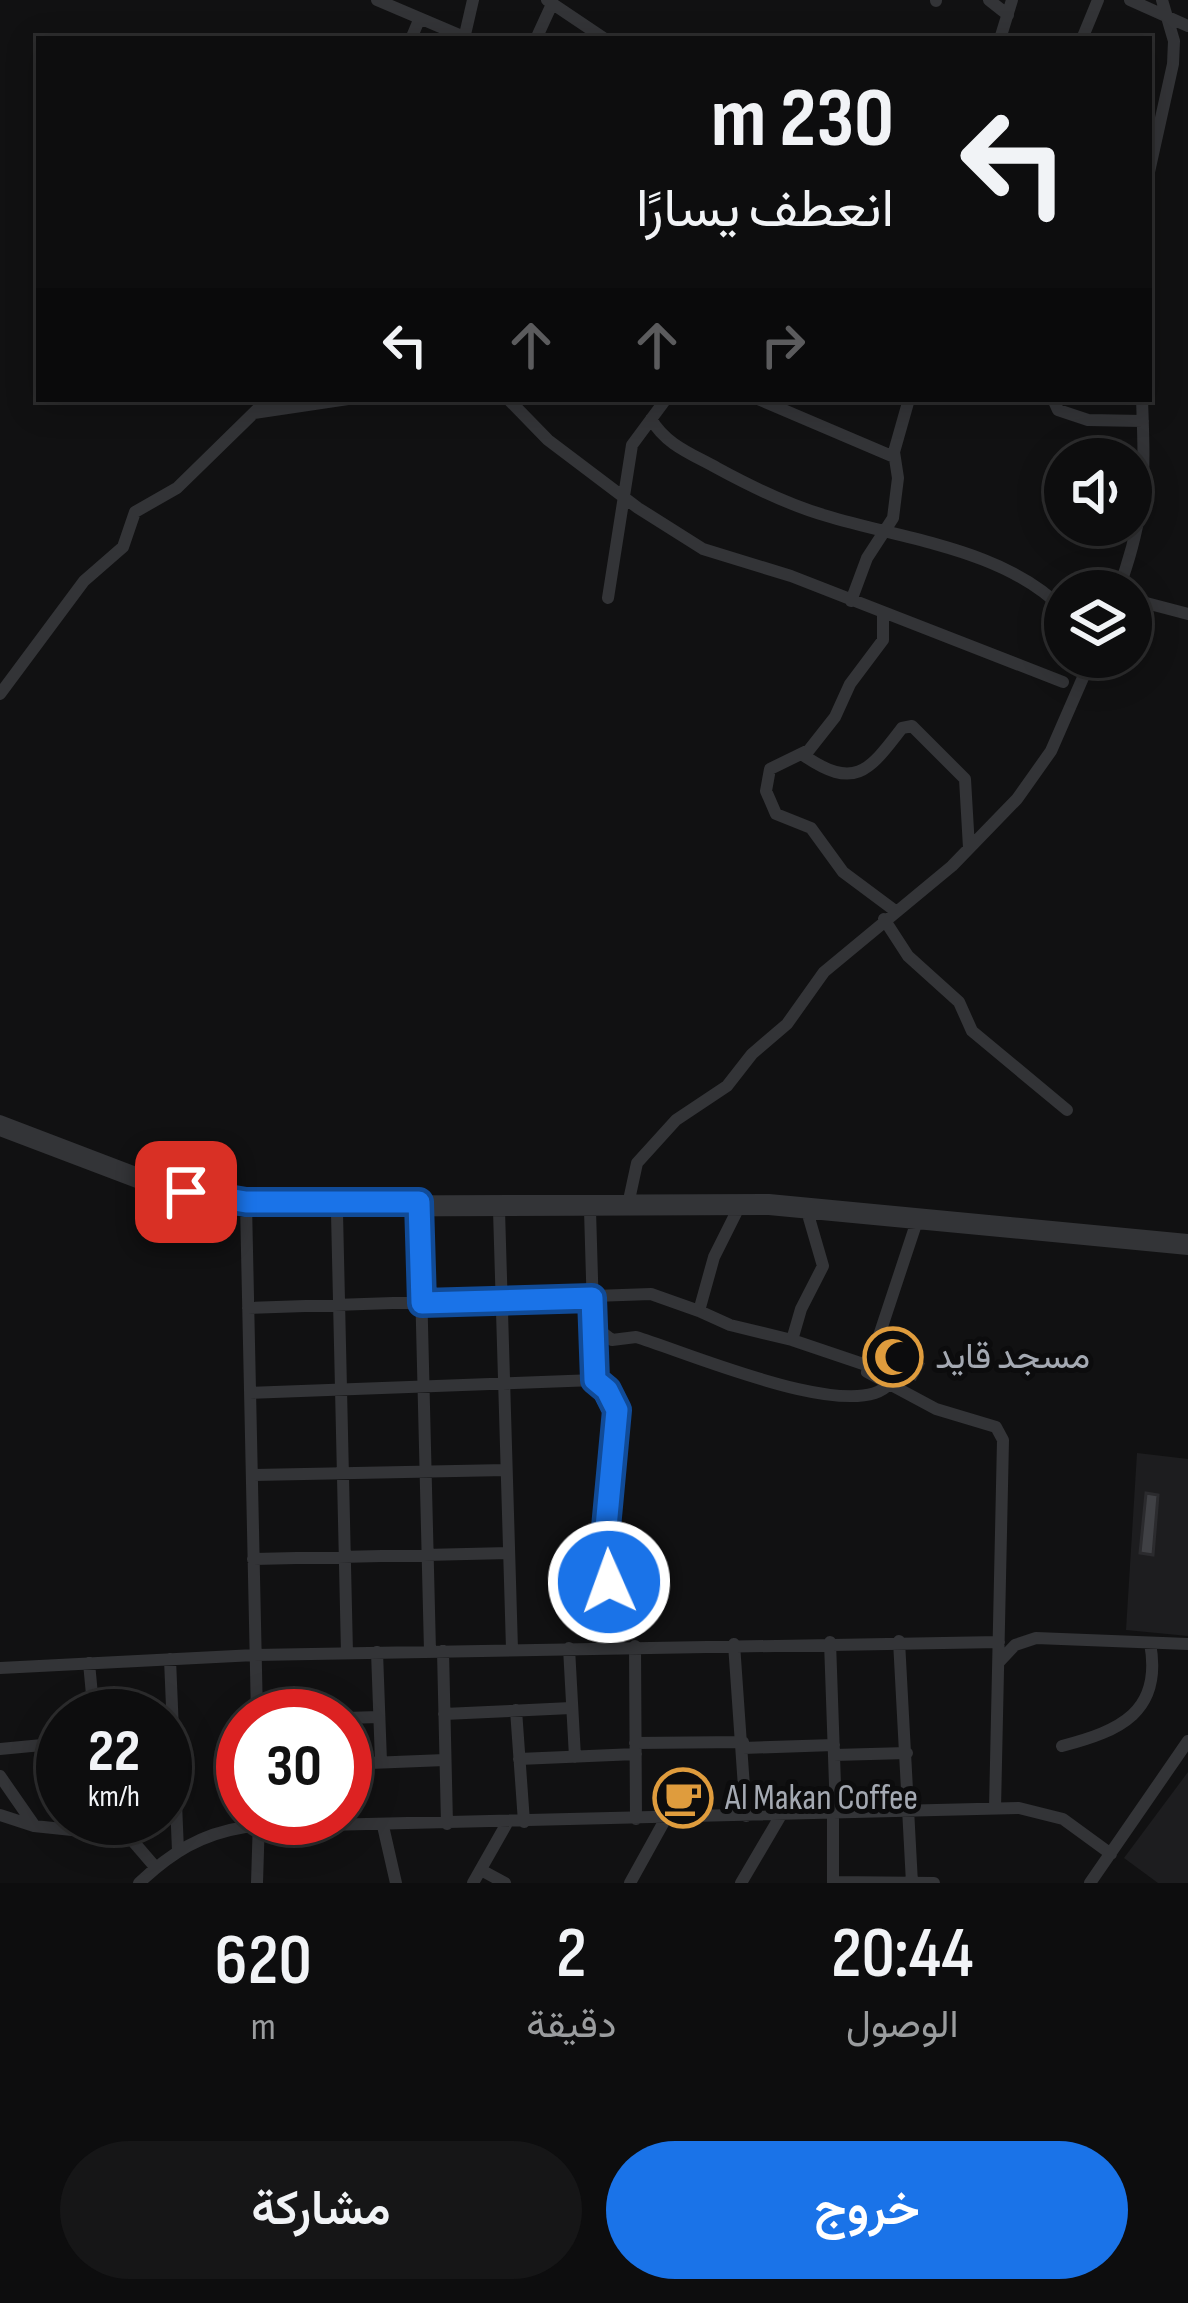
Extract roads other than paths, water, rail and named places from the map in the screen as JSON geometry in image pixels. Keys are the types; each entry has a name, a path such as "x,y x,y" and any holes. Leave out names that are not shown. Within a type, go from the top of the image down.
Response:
{"street":[{"path":"377,0 459,36"},
{"path":"464,36 473,0"},
{"path":"989,0 1008,15"},
{"path":"1001,36 1012,0"},
{"path":"1083,36 1098,0"},
{"path":"1130,0 1188,26"},
{"path":"1152,156 1174,51 1162,0"},
{"path":"537,36 549,2 600,36"},
{"path":"412,36 419,20"},
{"path":"1152,94 1166,97"},
{"path":"0,694 84,581 123,547 135,512 177,488 264,402"},
{"path":"251,413 327,402"},
{"path":"511,402 538,432 623,496 715,554 791,577 1063,682"},
{"path":"608,598 632,445 664,402"},
{"path":"765,402 894,457"},
{"path":"851,601 868,558 888,530 898,491 894,457 908,402"},
{"path":"1054,402 1070,416 1143,421"},
{"path":"1125,570 1143,514 1142,402"},
{"path":"651,418 670,442 766,493 826,516 888,530 1023,579 1044,595"},
{"path":"1152,605 1188,614"},
{"path":"883,613 883,640"},
{"path":"930,630 906,631 883,640 850,684 835,717 802,755 780,760 770,769 766,790 771,807 783,819 811,828 843,872 889,915 908,956 959,1002 972,1031 1066,1110"},
{"path":"629,1200 637,1163 676,1120 727,1086 752,1054 787,1024 824,972 969,848 1041,768 1082,678"},
{"path":"802,755 836,772 860,774 873,766 902,728 912,726 965,779 969,848"},
{"path":"0,1120 186,1192 246,1207 629,1200 832,1204 1188,1245"},
{"path":"0,1130 184,1200 246,1207 337,1213 419,1206 807,1211 1188,1245"},
{"path":"419,1206 428,1555 444,1714 447,1824"},
{"path":"246,1207 256,1689"},
{"path":"699,1311 714,1257 738,1209"},
{"path":"499,1210 512,1649"},
{"path":"590,1210 595,1380"},
{"path":"792,1340 801,1309 823,1266 807,1211"},
{"path":"337,1213 347,1653"},
{"path":"917,1221 867,1372 936,1409 996,1427 1003,1440 995,1809"},
{"path":"248,1308 650,1294 730,1325 869,1366"},
{"path":"593,1325 612,1340 636,1337 787,1387 866,1396 889,1384"},
{"path":"250,1393 595,1380 607,1390 617,1410 604,1549 619,1646"},
{"path":"252,1474 506,1470"},
{"path":"253,1559 509,1553"},
{"path":"999,1661 1015,1646 1036,1638 1188,1644"},
{"path":"899,1641 912,1883"},
{"path":"830,1642 833,1882 934,1883"},
{"path":"0,1668 255,1655 999,1642"},
{"path":"1062,1745 1112,1732 1127,1721 1154,1681 1150,1643"},
{"path":"734,1644 746,1816"},
{"path":"635,1646 636,1819"},
{"path":"568,1648 575,1757"},
{"path":"377,1652 381,1762"},
{"path":"170,1659 170,1689"},
{"path":"89,1663 91,1689"},
{"path":"444,1714 572,1708"},
{"path":"516,1710 524,1822"},
{"path":"372,1717 380,1717"},
{"path":"1090,1883 1188,1741"},
{"path":"519,1759 635,1748 743,1745 907,1753"},
{"path":"0,1749 36,1746"},
{"path":"372,1762 445,1760"},
{"path":"0,1776 34,1826"},
{"path":"372,1825 1019,1808 1063,1820 1111,1854"},
{"path":"0,1815 34,1826"},
{"path":"741,1883 781,1815"},
{"path":"630,1883 666,1818"},
{"path":"473,1883 507,1823"},
{"path":"383,1826 396,1883"},
{"path":"140,1883 178,1851 216,1831"},
{"path":"137,1845 156,1868"},
{"path":"177,1845 178,1851"},
{"path":"257,1883 258,1845"},
{"path":"481,1870 505,1883"}],"place":[{"name":"مسجد قايد","path":"893,1357"},
{"name":"Al Makan Coffee","path":"683,1798"}]}
